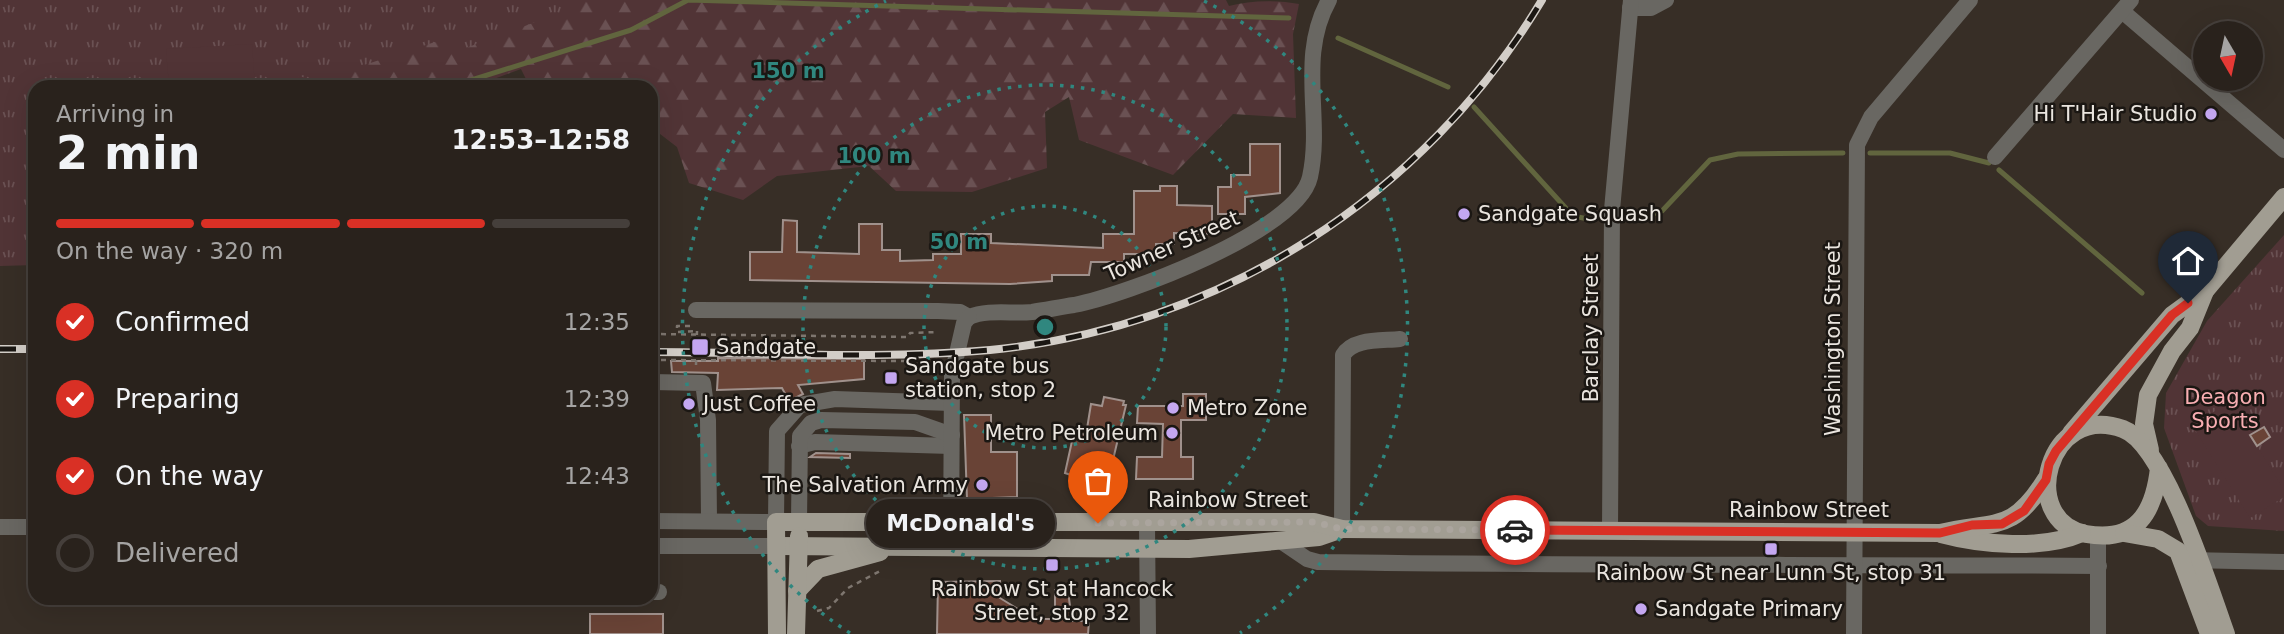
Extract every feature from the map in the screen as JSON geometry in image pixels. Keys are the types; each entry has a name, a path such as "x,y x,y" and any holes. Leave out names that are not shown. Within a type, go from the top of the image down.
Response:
{"main road":[{"path":"2226,634 2191,560 2170,544 2124,533 2090,534 2067,525 2055,512 2048,496 2046,480 2049,464 2069,435 2172,315 2205,291 2284,197"},
{"path":"2205,291 2190,328 2172,351 2148,395 2144,424 2150,450 2159,468 2191,560 2209,634"},
{"path":"2069,435 2094,425 2110,425 2133,434 2150,450"},
{"path":"2124,533 2136,525 2153,502 2159,468"},
{"name":"Rainbow Street","path":"776,522 1314,522 1342,529 1940,533 1972,525 2002,524 2024,511 2046,480"},
{"path":"776,522 778,634"},
{"path":"796,634 799,522"},
{"name":"Rainbow Street","path":"778,546 1148,549 1319,537 1342,529"},
{"name":"Rainbow Street","path":"1940,533 1974,543 2063,541 2090,534"},
{"path":"797,591 818,569 865,558 893,547"}],"street":[{"path":"1630,4 1651,8 1665,0"},
{"name":"Washington Street","path":"1854,634 1857,145 1871,117 1969,0"},
{"path":"1996,157 2127,3 2284,150"},
{"name":"Barclay Street","path":"1610,530 1612,210 1630,4"},
{"name":"Towner Street","path":"696,310 938,311 960,312 969,317 1033,312 1107,298 1246,239 1297,202 1310,177 1312,45 1325,7"},
{"path":"951,548 951,403 954,361 964,323 969,317"},
{"path":"1342,529 1343,355 1348,347 1356,343 1400,339"},
{"path":"658,381 708,376 709,520"},
{"path":"776,522 777,430 800,405 835,399 951,403"},
{"path":"799,522 799,446 800,436 805,428 821,420 915,422 951,440"},
{"name":"Rainbow Street","path":"658,521 776,522"},
{"path":"1147,523 1148,634"},
{"path":"0,527 28,527"},
{"path":"2090,534 2099,566 2098,634"},
{"name":"Rainbow Street","path":"1279,540 1307,559 1318,562 1578,566 2099,566"},
{"name":"Rainbow Street","path":"658,545 778,546"},
{"path":"2191,560 2284,562"}],"path":[{"path":"696,365 697,331 677,332 677,326 702,326"},
{"path":"707,326 708,335"},
{"path":"658,334 908,337 910,333 938,332"},
{"path":"658,360 907,361"},
{"path":"708,376 713,360"},
{"path":"817,611 829,608 848,588 887,567"}],"green space":[{"path":"0,0 652,0 434,80 28,80 28,265 0,266"},
{"path":"571,0 1226,0 1229,6 1264,1 1299,4 1293,34 1296,118 1233,114 1173,175 1079,140 1069,97 1045,112 1047,168 972,192 896,191 869,166 777,176 743,200 689,183 677,147 658,132 658,80 526,80 521,69 491,80 318,80 435,42 463,49 568,10"},
{"path":"252,44 255,80 168,80 166,49"},
{"path":"292,75 318,80 291,80"},
{"name":"Deagon Sports","path":"2284,235 2284,531 2208,526 2196,516 2164,428 2166,393 2207,321"},
{"path":"2230,402 2284,490 2284,497 2250,518 2192,425"}],"building":[{"path":"1250,144 1280,144 1280,193 1245,197 1245,214 1218,214 1218,187 1231,187 1231,175 1250,175"},
{"path":"1160,186 1177,186 1177,205 1212,206 1212,234 1174,233 1174,244 1156,244 1156,254 1124,254 1124,262 1091,262 1089,275 1052,275 1052,281 1010,284 750,280 750,252 782,252 783,220 797,221 797,252 859,254 859,224 882,224 882,250 900,250 900,261 933,260 933,254 961,254 961,234 991,234 991,243 1103,248 1103,234 1134,234 1134,191 1160,191"},
{"path":"718,358 864,359 864,379 798,385 803,394 789,401 782,388 717,390 718,373 672,372 671,361 718,361"},
{"path":"1183,394 1206,394 1206,420 1181,420 1181,457 1193,457 1193,479 1136,479 1137,457 1162,457 1163,424 1137,423 1138,406 1183,406"},
{"path":"1104,397 1124,401 1123,405 1126,405 1108,481 1113,482 1113,496 1078,496 1077,477 1065,473 1074,432 1086,435 1091,404 1102,406"},
{"path":"964,415 991,415 991,452 1017,452 1017,497 967,499"},
{"path":"2264,427 2270,437 2257,446 2250,435"},
{"path":"816,453 850,454 850,458 810,457"},
{"path":"1000,581 1000,598 1034,619 1055,619 1055,590 1068,591 1072,621 1089,621 1088,634 937,634 938,582"},
{"path":"590,614 663,614 663,634 590,634"}],"waterway":[{"path":"472,80 631,30 688,0 1289,18"},
{"path":"1338,38 1448,87"},
{"path":"1474,107 1573,216 1588,219"},
{"path":"1638,219 1662,211 1710,160 1738,154 1843,153"},
{"path":"1870,153 1950,153 1989,163"},
{"path":"1999,170 2142,293"}],"railway":[{"path":"658,352 906,355 990,350 1075,337 1156,314 1234,282 1308,241 1376,192 1438,135 1494,71 1542,0"},
{"path":"0,349 28,349"}],"way so far":[{"path":"1098,523 1314,522 1342,529 1515,530"}],"place":[{"name":"Hi T'Hair Studio","path":"2211,114"},
{"name":"Sandgate Squash","path":"1464,214"},
{"name":"Sandgate","path":"700,347"},
{"name":"Sandgate bus station, stop 2","path":"891,378"},
{"name":"Just Coffee","path":"689,404"},
{"name":"Metro Zone","path":"1173,408"},
{"name":"Metro Petroleum","path":"1172,433"},
{"name":"The Salvation Army","path":"982,485"},
{"name":"McDonald's","path":"1098,523"},
{"name":"Rainbow St near Lunn St, stop 31","path":"1771,549"},
{"name":"Rainbow St at Hancock Street, stop 32","path":"1052,565"},
{"name":"Sandgate Primary","path":"1641,609"}],"route":[{"path":"1515,530 1940,533 1972,525 2002,524 2024,511 2046,480 2049,464 2066,438 2172,315 2188,303"}]}
